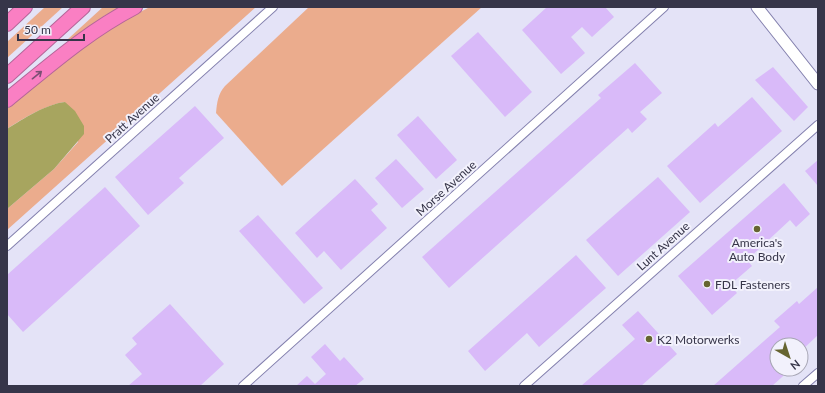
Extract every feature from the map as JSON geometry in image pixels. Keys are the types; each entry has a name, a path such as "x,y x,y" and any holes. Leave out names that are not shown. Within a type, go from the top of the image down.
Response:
{"highway":[{"path":"7,24 25,7"},
{"path":"7,76 83,7"},
{"path":"7,100 84,38 112,19 135,7"}],"street":[{"name":"Pratt Avenue","path":"7,246 273,7"},
{"name":"Morse Avenue","path":"243,386 664,7"},
{"path":"757,7 818,84"},
{"name":"Lunt Avenue","path":"524,386 818,124"},
{"path":"803,386 818,373"}],"shaded area":[{"path":"45,7 63,7 7,58 7,42"},
{"path":"103,7 121,7 104,16 69,41 68,39"},
{"path":"150,7 256,7 7,230 7,209 54,169 78,142 65,102 43,109 7,129 7,109 58,67 93,41 130,17"},
{"path":"309,7 482,7 282,186 216,113 217,105 219,95 225,86"},
{"path":"65,102 75,111 84,126 84,134 54,169 7,209 7,129 43,109"}],"building":[{"path":"547,7 605,7 614,17 592,37 582,27 571,37 585,53 561,74 522,30"},
{"path":"478,32 532,92 505,117 451,56"},
{"path":"635,63 662,93 640,112 647,119 632,133 628,128 449,288 422,257 601,98 598,95"},
{"path":"773,67 808,107 794,121 755,80"},
{"path":"752,97 782,131 700,203 667,166 715,123 718,127"},
{"path":"195,106 224,138 179,178 184,183 148,215 115,177"},
{"path":"418,116 457,160 436,179 397,135"},
{"path":"396,159 424,189 402,208 375,178"},
{"path":"818,160 818,186 805,171"},
{"path":"658,177 690,212 618,276 586,240"},
{"path":"355,179 378,204 371,210 387,228 341,270 324,251 317,258 295,233"},
{"path":"784,183 810,214 796,227 790,220 747,260 752,266 730,285 737,293 712,315 678,276"},
{"path":"105,187 140,226 23,332 7,314 7,275"},
{"path":"258,215 323,288 304,304 239,231"},
{"path":"576,255 606,288 539,347 527,333 485,371 468,351"},
{"path":"818,287 818,335 809,343 809,337 769,337 769,377 782,377 772,386 713,386 780,327 774,321 797,301 799,304"},
{"path":"170,304 224,364 200,386 128,386 142,374 125,355 137,344 132,338"},
{"path":"638,311 677,354 641,386 581,386 635,339 622,325"},
{"path":"325,344 340,361 344,357 364,379 355,386 296,386 307,376 315,384 326,374 311,357"}],"place":[{"name":"America's Auto Body","path":"757,229"},
{"name":"FDL Fasteners","path":"707,284"},
{"name":"K2 Motorwerks","path":"649,339"}]}
